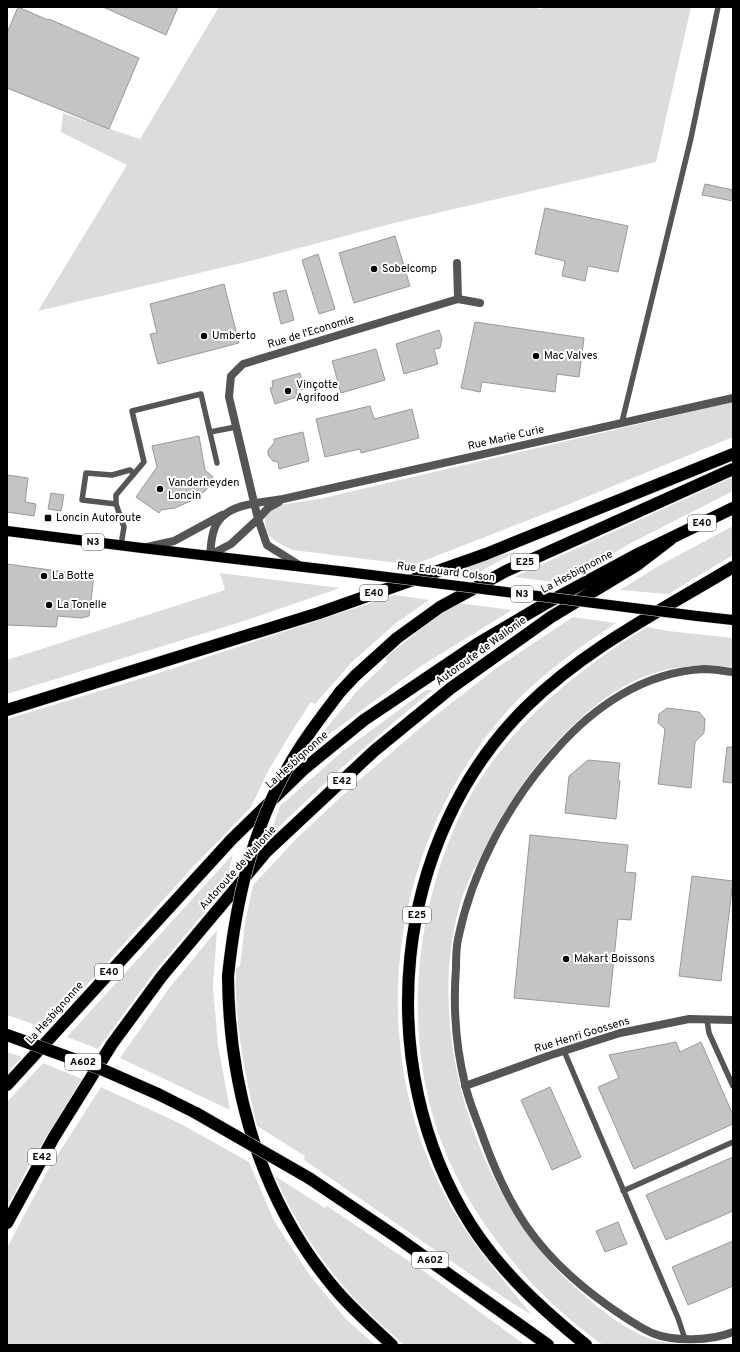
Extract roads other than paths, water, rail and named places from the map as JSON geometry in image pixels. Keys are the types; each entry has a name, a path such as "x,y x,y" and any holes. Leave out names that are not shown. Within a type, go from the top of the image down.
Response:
{"highway":[{"name":"E40","path":"7,710 319,613 486,554 733,454"},
{"name":"E25","path":"392,1345 367,1322 332,1284 306,1251 272,1188 255,1147 241,1101 228,1016 228,976 236,911 244,875 271,799 291,761 314,726 340,692 355,676 397,638 440,607 506,571 733,469"},
{"name":"E40","path":"670,539 733,508"},
{"name":"La Hesbignonne","path":"7,1085 226,845 304,769 364,720 477,644 544,605 634,556 670,539"},
{"name":"Autoroute de Wallonie","path":"7,1223 54,1137 112,1044 162,976 267,852 374,752 451,688 551,617 637,565 670,539"},
{"name":"E25","path":"586,1345 554,1319 523,1290 495,1257 471,1226 452,1192 438,1161 417,1093 410,1058 407,1019 408,984 410,953 416,916 426,876 453,812 471,777 494,744 525,708 562,674 605,643 733,567"},
{"name":"A602","path":"7,1034 101,1069 158,1094 196,1113 309,1178 398,1238 548,1345"}],"main road":[{"name":"N3","path":"7,531 142,548"},
{"name":"Rue Edouard Colson","path":"142,548 299,565 733,620"}],"street":[{"path":"456,264 458,299"},
{"name":"Rue de l'Economie","path":"299,565 267,545 258,519 257,511 253,503 229,397 231,376 243,364 458,299 480,303"},
{"name":"Rue Marie Curie","path":"142,548 174,541 228,511 253,503 283,499 733,398"},
{"path":"210,555 230,544 268,508 283,499"},
{"path":"210,555 214,529 228,511"},
{"path":"733,672 706,669 670,674 637,685 606,704 570,733 541,766 513,806 485,858 468,899 457,942 454,992 457,1039 465,1086 490,1154 506,1191 527,1227 558,1265 595,1296 634,1324 655,1334 684,1338 718,1338 733,1332"},
{"name":"Rue Henri Goossens","path":"465,1086 564,1050 620,1033 689,1020 733,1020"}],"lane":[{"path":"622,422 691,138 718,7"},
{"path":"121,545 124,527 116,504 116,495 144,462 132,411 201,394 217,462"},
{"path":"210,432 236,427"},
{"path":"116,504 82,500 86,473 112,475 130,470 134,474"},
{"path":"707,1020 709,1033 733,1086"},
{"path":"564,1050 678,1318 684,1338"},
{"path":"623,1191 733,1142"}],"place":[{"name":"Sobelcomp","path":"374,269"},
{"name":"Umberto","path":"204,336"},
{"name":"Mac Valves","path":"536,356"},
{"name":"Vinçotte Agrifood","path":"288,391"},
{"name":"Vanderheyden Loncin","path":"160,489"},
{"name":"Loncin Autoroute","path":"48,518"},
{"name":"La Botte","path":"44,576"},
{"name":"La Tonelle","path":"49,605"},
{"name":"Makart Boissons","path":"566,959"}]}
